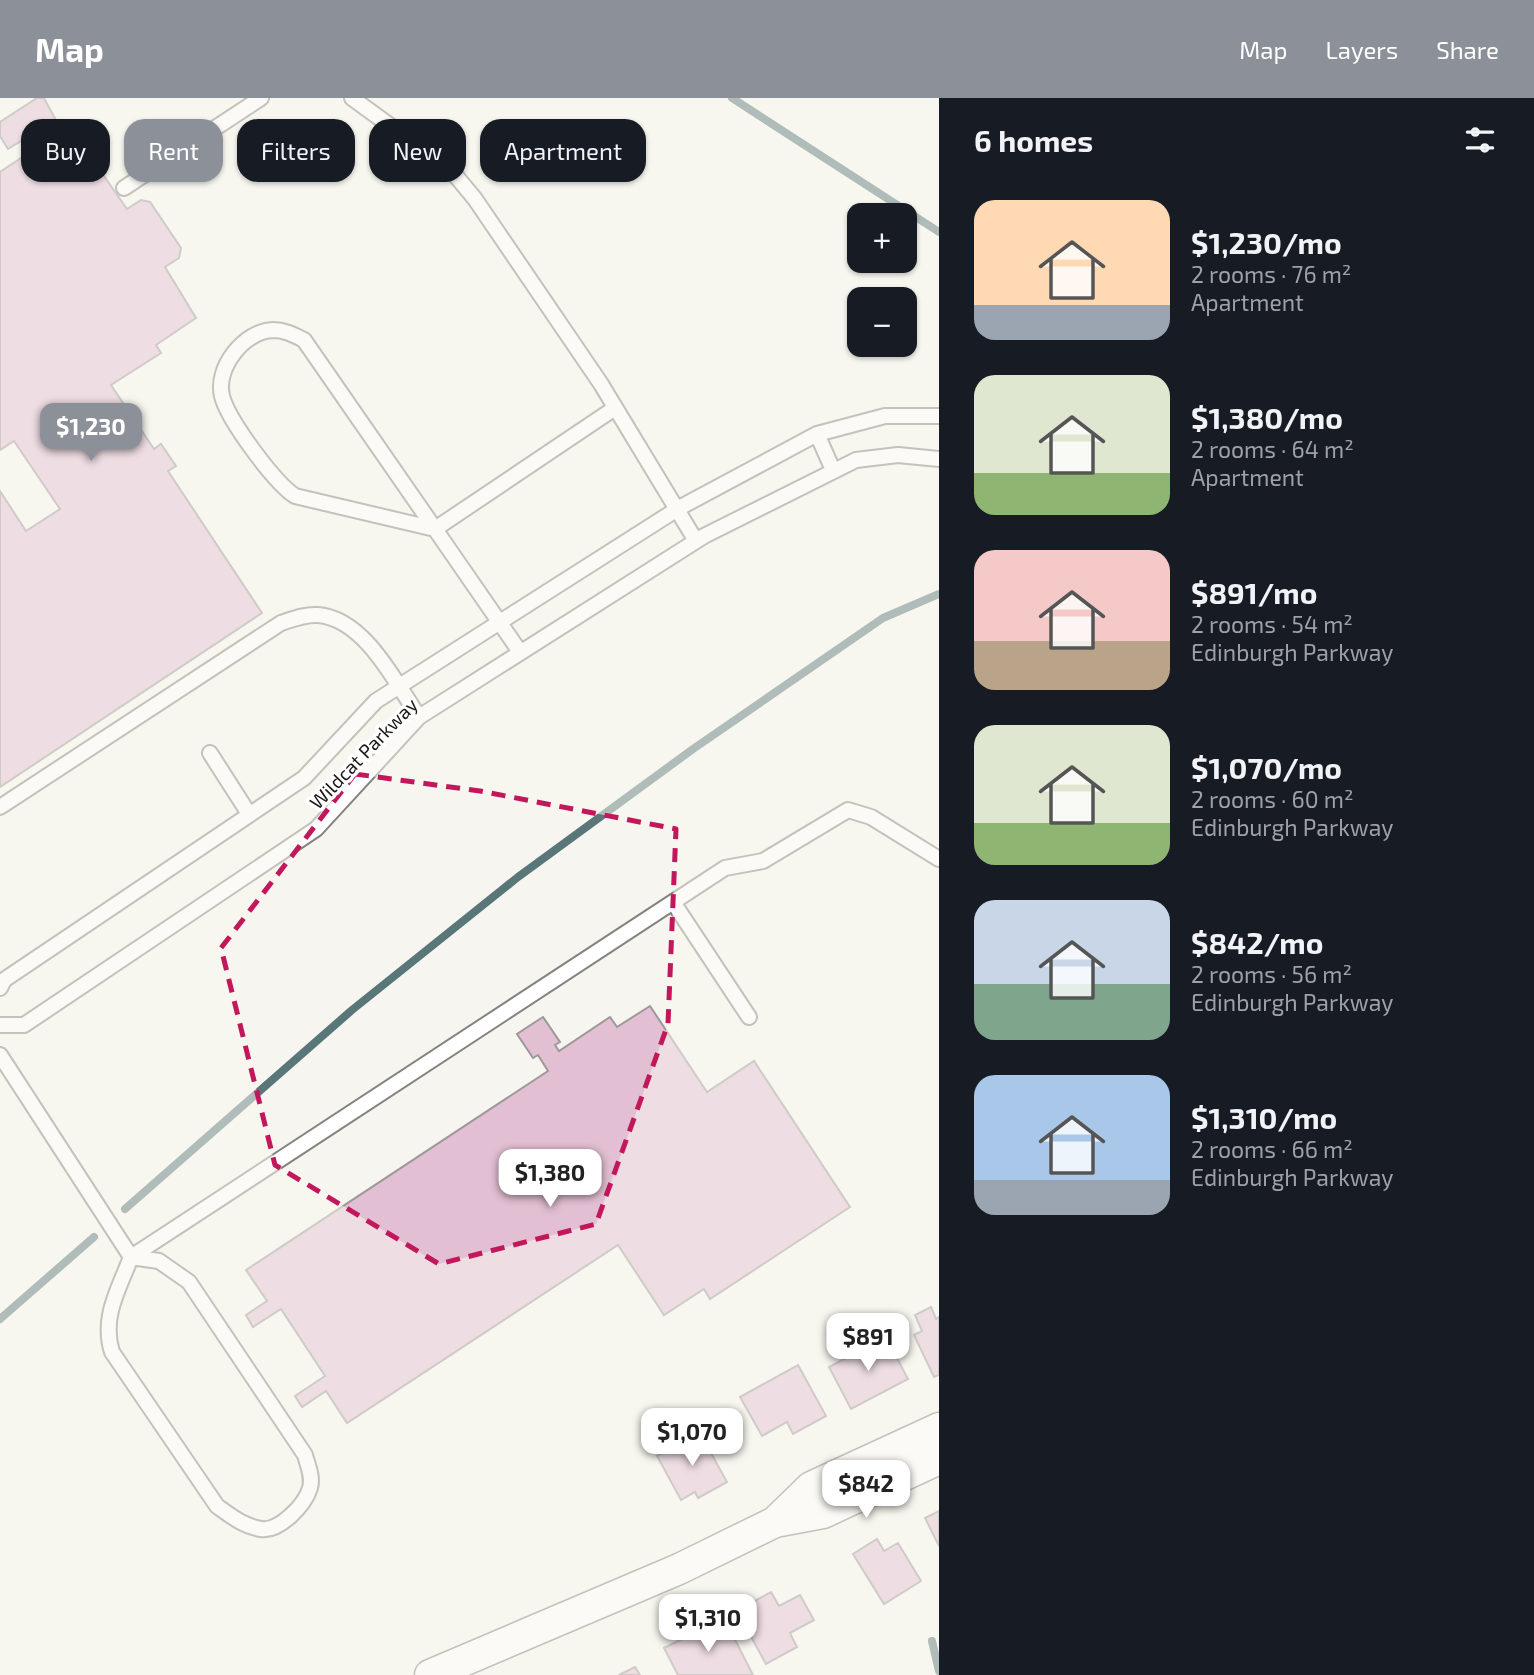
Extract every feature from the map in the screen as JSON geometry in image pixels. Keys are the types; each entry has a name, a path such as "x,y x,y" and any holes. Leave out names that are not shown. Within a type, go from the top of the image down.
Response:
{"street":[{"path":"430,1675 679,1569 775,1522 823,1513 939,1428"},
{"path":"891,1464 939,1459"}],"lane":[{"path":"124,188 261,98"},
{"path":"352,98 459,179 615,408 696,541"},
{"path":"520,652 499,622 435,529 304,340 288,332 272,330 254,336 238,348 226,366 221,387 227,408 279,485 295,496 435,529 615,408"},
{"name":"Wildcat Parkway","path":"0,988 4,980 304,778 376,701 678,508 817,434 885,416 939,416"},
{"path":"817,434 833,470"},
{"name":"Wildcat Parkway","path":"0,1025 24,1025 316,829 418,717 696,541 856,460 898,456 939,459"},
{"path":"0,807 281,623 300,617 319,615 356,633 375,653 418,717"},
{"path":"210,753 249,814"},
{"path":"0,1055 131,1257 159,1261 189,1282 304,1455 310,1471 310,1488 302,1502 284,1522 264,1530 238,1522 217,1506 112,1352 107,1336 108,1317 131,1257 725,868 763,861 848,810 871,817 939,859"},
{"path":"673,902 749,1017"}],"highlighted area":[{"path":"355,774 480,791 676,829 668,1024 596,1224 439,1264 275,1165 221,948"}],"building":[{"path":"37,98 44,98 55,119 21,119 21,141 8,149 0,136 0,122"},
{"path":"21,158 21,182 108,182 127,209 141,200 150,202 181,248 179,258 165,267 196,318 156,345 161,353 111,385 154,449 161,444 176,466 168,471 262,613 0,787 0,491 26,531 60,509 14,441 0,450 0,172"},
{"path":"650,1006 707,1092 754,1061 850,1207 710,1299 704,1289 664,1315 618,1245 347,1423 326,1391 302,1407 295,1396 325,1376 281,1309 253,1327 246,1315 267,1301 246,1270 548,1071 538,1055 533,1058 517,1034 543,1017 560,1042 555,1045 559,1051 610,1017 617,1027"},
{"path":"931,1307 936,1319 939,1317 939,1375 934,1377 914,1335 922,1331 915,1315"},
{"path":"886,1337 908,1379 851,1409 829,1367"},
{"path":"798,1365 826,1416 793,1434 787,1422 762,1436 740,1397"},
{"path":"700,1433 727,1482 698,1498 695,1492 681,1500 657,1456"},
{"path":"939,1511 939,1546 925,1518"},
{"path":"877,1539 884,1551 898,1543 921,1581 884,1604 853,1554"},
{"path":"771,1592 779,1606 800,1595 814,1620 790,1633 797,1647 766,1664 737,1611"},
{"path":"710,1625 714,1633 728,1626 753,1675 678,1675 664,1648"},
{"path":"635,1667 640,1675 619,1675"}],"waterway":[{"path":"732,98 939,232"},
{"path":"125,1209 352,1010 518,877 693,749 883,618 939,594"},
{"path":"0,1319 94,1237"},
{"path":"932,1641 939,1671"}]}
